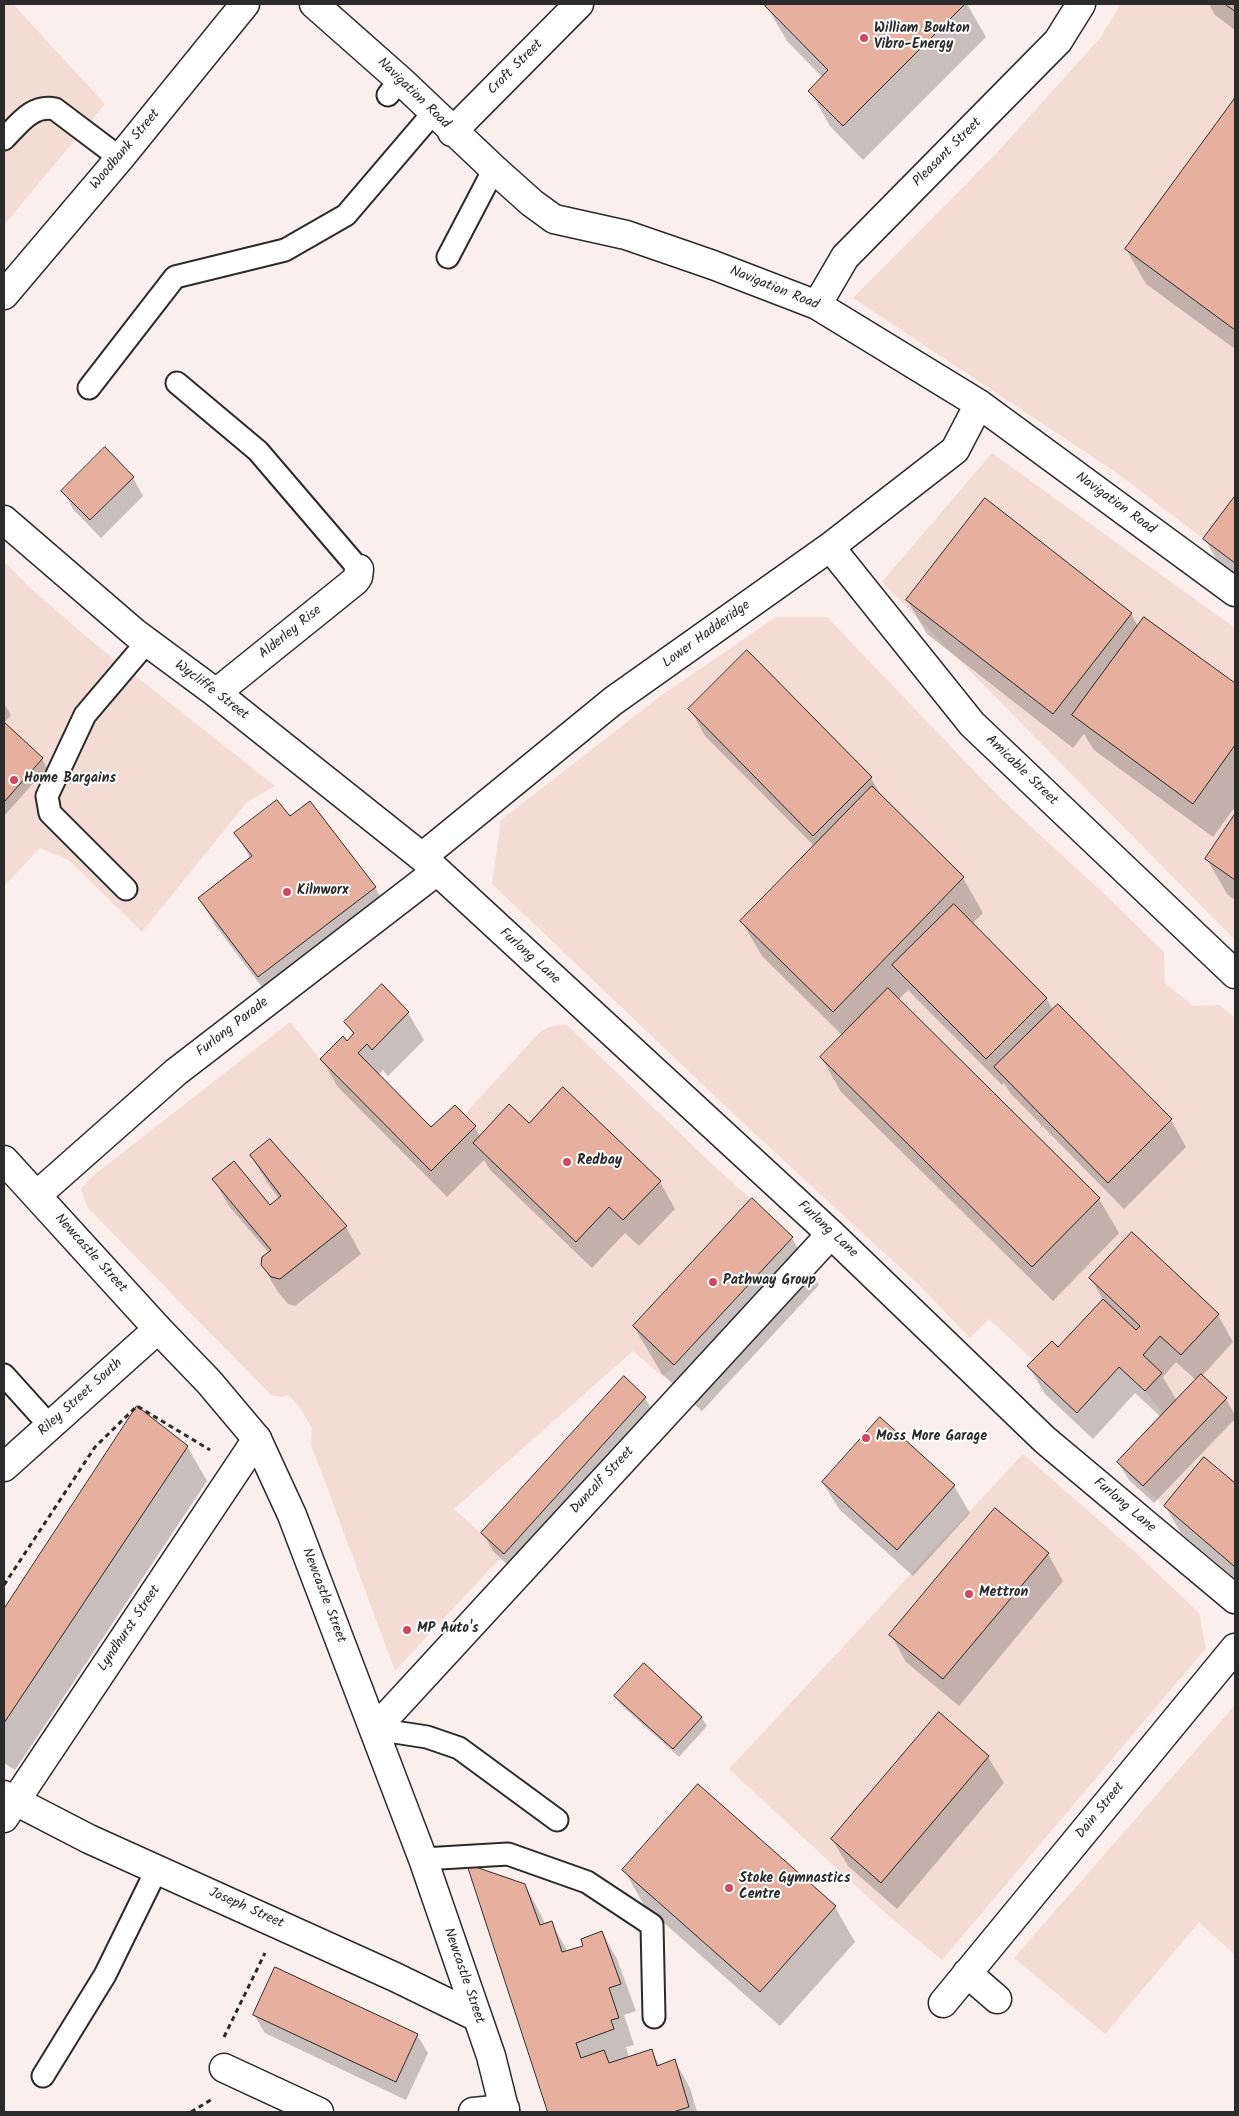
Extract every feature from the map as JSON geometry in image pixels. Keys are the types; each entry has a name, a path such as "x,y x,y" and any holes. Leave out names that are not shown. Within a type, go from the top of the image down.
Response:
{"street":[{"name":"Woodbank Street","path":"4,294 120,158 244,4"},
{"name":"Navigation Road","path":"314,4 394,88 433,113 532,203 554,220 626,235 713,265 817,305 979,404 1235,592"},
{"name":"Croft Street","path":"452,132 579,4"},
{"name":"Pleasant Street","path":"817,305 845,257 1058,41 1081,4"},
{"name":"Lower Hadderidge","path":"430,864 614,701 830,546 956,450 979,404"},
{"name":"Wycliffe Street","path":"4,520 147,642 216,693 430,864"},
{"name":"Amicable Street","path":"830,546 972,724 1235,974"},
{"name":"Alderley Rise","path":"216,693 355,581 358,577 359,569"},
{"name":"Furlong Parade","path":"37,1195 176,1072 430,864"},
{"name":"Furlong Lane","path":"430,864 831,1234 1045,1440 1235,1599"},
{"name":"Newcastle Street","path":"4,1160 158,1329 209,1382 257,1439 292,1515 375,1729 491,2056 505,2110"},
{"name":"Duncalf Street","path":"375,1729 831,1234"},
{"name":"Riley Street South","path":"4,1467 158,1329"},
{"name":"Lyndhurst Street","path":"8,1805 257,1439"},
{"name":"Dain Street","path":"943,2002 1235,1648"},
{"name":"Joseph Street","path":"8,1805 280,1924 395,1976 477,2017"},
{"path":"967,1973 997,1999"},
{"path":"224,2068 314,2111"},
{"path":"473,2112 505,2110"}],"lane":[{"path":"4,139 27,115 46,107 56,109 120,158"},
{"path":"89,388 175,277 286,250 346,215 433,113"},
{"path":"448,256 494,169"},
{"path":"177,383 258,451 359,569"},
{"path":"126,889 50,813 47,796 84,714 147,642"},
{"path":"4,1375 58,1419"},
{"path":"375,1729 427,1737 459,1748 557,1820"},
{"path":"423,1860 508,1854 587,1882 652,1925 654,2017"},
{"path":"43,2076 105,1975 157,1869"}],"path":[{"path":"4,1586 95,1447 137,1406 238,1468"},
{"path":"224,2068 232,2050 220,2044 280,1924"}],"shaded area":[{"path":"4,4 13,4 105,104 4,225"},
{"path":"1121,4 1235,4 1235,563 1117,473 853,298 994,156 1100,38"},
{"path":"992,453 1235,628 1235,940 882,582"},
{"path":"4,562 29,587 95,644 275,786 247,802 142,932 70,861 40,848 4,886"},
{"path":"776,617 827,617 999,797 1164,952 1165,983 1193,1006 1219,1005 1235,1018 1235,1567 1164,1506 1117,1462 1162,1412 1145,1391 1120,1367 1077,1413 1027,1366 1033,1360 989,1319 970,1338 919,1285 740,1120 492,884 501,820 662,695"},
{"path":"290,1022 320,1059 431,1170 476,1127 464,1115 540,1032 549,1027 566,1024 711,1163 793,1237 663,1377 633,1351 454,1509 504,1554 395,1671 311,1444 312,1428 300,1408 289,1395 281,1397 271,1395 87,1207 81,1189 94,1175"},
{"path":"1023,1454 1132,1549 1199,1613 1206,1648 942,1960 883,1911 729,1769"},
{"path":"1235,1705 1235,1955 1199,1922 1105,2034 1014,1958"}],"building":[{"name":"William Boulton Vibro-Energy","path":"768,4 965,4 843,126 808,91 828,70 765,6"},
{"path":"1225,4 1235,4 1235,11"},
{"path":"1235,98 1235,330 1125,249"},
{"path":"105,447 134,477 90,520 61,491"},
{"path":"1235,496 1235,563 1203,539"},
{"path":"985,498 1132,613 1053,714 906,600"},
{"path":"1144,617 1235,683 1235,745 1193,804 1072,715"},
{"path":"747,650 872,777 813,836 688,709"},
{"name":"Home Bargains","path":"4,722 43,758 4,802"},
{"path":"872,786 964,877 833,1012 740,921"},
{"name":"Kilnworx","path":"277,800 290,816 310,801 376,887 258,977 198,898 252,856 234,833"},
{"path":"1235,814 1235,880 1205,859"},
{"path":"954,904 1047,998 986,1059 892,965"},
{"path":"382,984 409,1012 372,1050 367,1044 358,1053 431,1127 455,1105 476,1126 431,1171 320,1059 343,1036 347,1041 354,1033 344,1022"},
{"path":"888,988 1100,1198 1032,1267 820,1057"},
{"path":"1058,1004 1172,1119 1108,1183 994,1067"},
{"name":"Redbay","path":"563,1087 661,1181 623,1220 609,1207 576,1242 473,1143 509,1104 529,1123"},
{"path":"270,1139 347,1226 280,1279 271,1277 261,1265 262,1257 271,1250 212,1179 234,1161 270,1205 281,1196 250,1155"},
{"name":"Pathway Group","path":"752,1198 793,1237 674,1365 633,1326"},
{"path":"1132,1232 1219,1314 1181,1355 1160,1336 1143,1355 1162,1373 1145,1391 1119,1367 1077,1413 1027,1366 1052,1341 1058,1347 1103,1299 1136,1330 1140,1326 1089,1278"},
{"path":"1201,1374 1227,1398 1143,1486 1117,1462"},
{"path":"624,1376 646,1397 504,1554 481,1533"},
{"path":"137,1406 188,1446 4,1723 4,1609"},
{"path":"880,1417 955,1485 897,1550 822,1482"},
{"path":"1204,1457 1235,1483 1235,1567 1164,1506"},
{"name":"Mettron","path":"995,1508 1049,1553 943,1679 889,1635"},
{"path":"644,1663 702,1717 673,1749 614,1696"},
{"path":"939,1712 989,1756 881,1883 831,1839"},
{"name":"Stoke Gymnastics Centre","path":"698,1784 836,1906 760,1992 622,1870"},
{"path":"467,1864 525,1884 540,1925 552,1921 562,1952 583,1946 581,1939 602,1931 621,1984 609,1988 619,2018 611,2020 614,2029 576,2043 581,2058 604,2050 609,2063 652,2049 657,2066 675,2059 689,2107 673,2112 548,2112"},
{"path":"275,1967 418,2034 396,2082 253,2015"}],"place":[{"name":"William Boulton Vibro-Energy","path":"864,38"},
{"name":"Home Bargains","path":"14,780"},
{"name":"Kilnworx","path":"287,892"},
{"name":"Redbay","path":"567,1162"},
{"name":"Pathway Group","path":"713,1282"},
{"name":"Moss More Garage","path":"866,1438"},
{"name":"Mettron","path":"969,1594"},
{"name":"MP Auto's","path":"407,1630"},
{"name":"Stoke Gymnastics Centre","path":"729,1888"}]}
